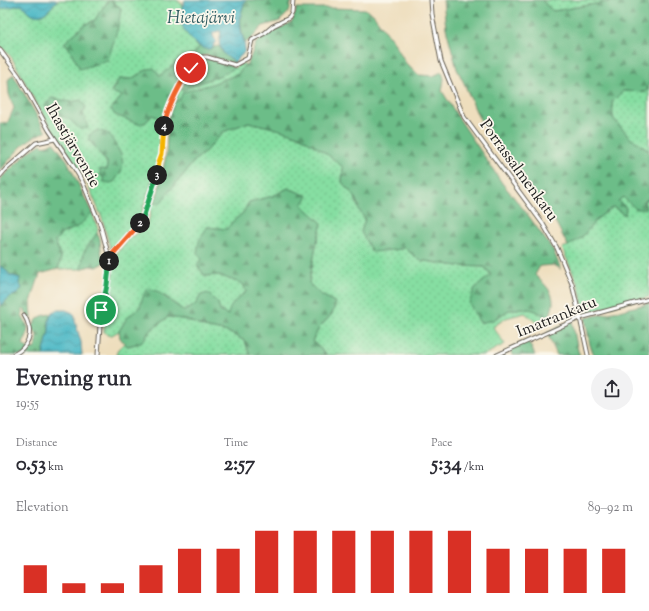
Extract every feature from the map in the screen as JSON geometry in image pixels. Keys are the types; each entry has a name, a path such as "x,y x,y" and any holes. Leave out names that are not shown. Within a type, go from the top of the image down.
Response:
{"street":[{"path":"110,257 142,221 155,182 162,154 164,124 177,90 194,64 203,57 235,65 248,58 252,40 265,33 273,26 289,18 292,13 293,0"},
{"name":"Porrassalmenkatu","path":"431,0 432,14 441,61 464,117 543,224 557,248 572,284 588,355"},
{"name":"Ihastjärventie","path":"0,50 19,76 49,130 82,181 100,224 110,257 109,276 101,310 98,355"},
{"path":"0,176 36,143 55,139"},
{"name":"Imatrankatu","path":"497,355 580,318 649,299"},
{"path":"12,355 22,350 27,342 29,326 24,315"}],"green space":[{"path":"57,0 109,0 95,20 84,25 64,43 68,46 80,69 121,8 110,0 177,0 182,4 182,25 196,45 200,46 194,54 182,58 160,76 148,69 131,79 119,79 111,91 122,96 111,109 145,123 152,115 162,119 163,121 159,160 140,218 111,251 102,218 86,180 36,103 12,58 0,45 0,9 21,5 35,15 42,15 49,10","holes":["52,98 70,102 80,129 69,119","99,152 121,172 104,182 103,169 107,170 107,163"]},
{"path":"109,0 121,8 118,27 108,60 80,69 68,46 64,43 84,25 95,20"},
{"path":"246,0 292,0 289,12 280,21 263,26 245,43 242,32 241,16"},
{"path":"443,0 544,0 543,2 553,11 614,1 649,0 649,84 646,92 623,91 612,102 613,118 631,139 641,144 649,151 649,198 644,201 646,209 636,209 623,197 618,201 626,207 625,215 613,207 598,218 581,238 568,246 555,221 504,157 478,116 457,69 446,28"},
{"path":"544,0 621,0 553,11 543,2"},
{"path":"297,8 365,9 373,14 395,44 407,65 419,75 433,76 442,72 444,79 442,91 458,117 502,183 525,211 553,250 561,269 554,265 540,266 535,275 552,295 553,304 548,323 545,316 534,310 521,308 509,310 493,320 480,323 469,303 475,288 491,275 485,267 458,266 419,260 405,248 372,252 361,232 365,219 359,210 355,197 342,182 343,167 323,151 299,136 277,129 249,122 223,132 205,152 194,161 161,203 154,203 166,156 168,119 174,103 180,99 183,92 212,84 238,74 249,61 256,43 265,35 292,22"},
{"path":"200,46 207,48 219,46 224,54 233,60 234,63 207,55 201,56 191,65 172,92 162,119 152,115 145,123 138,124 115,115 111,109 122,96 111,92 119,79 131,79 148,69 154,68 160,76 182,58 194,54"},
{"path":"207,58 223,62 235,68 221,75 181,90 194,67 202,60"},
{"path":"243,63 245,65 238,74 212,84 175,102 178,93 181,90 221,75"},
{"path":"13,74 46,132 39,134 26,143 15,153 0,171 0,123 7,124 14,108 9,94 8,80"},
{"path":"649,84 649,151 641,144 631,139 613,118 612,102 623,91 646,92"},
{"path":"52,98 70,102 81,100 86,107 83,113 88,128 80,129 69,119 49,111 45,105"},
{"path":"249,122 294,134 317,147 343,167 342,182 355,197 359,210 365,219 361,232 395,250 405,248 419,260 458,266 485,267 491,275 475,288 493,320 509,310 521,308 534,310 545,316 548,323 542,327 525,313 506,318 493,327 505,344 484,355 327,355 312,341 319,328 332,314 336,303 320,294 309,283 316,245 322,223 301,205 307,196 288,188 273,196 249,202 243,213 233,221 227,229 207,227 202,258 197,265 205,276 218,275 243,283 246,292 238,298 228,315 220,311 218,303 201,295 195,305 184,311 165,296 142,299 140,307 127,318 119,331 110,336 104,332 105,310 112,281 113,258 130,237 145,229 151,214 149,207 154,203 161,203 194,161 205,152 223,132"},
{"path":"98,130 109,134 121,154 123,163 121,172 114,182 104,182 103,177 100,175 100,169 107,170 107,162 89,140 89,135"},
{"path":"53,142 67,160 92,213 79,226 63,233 55,241 61,258 58,269 40,274 31,302 32,318 28,318 25,310 22,309 22,316 28,327 27,335 23,344 27,348 35,349 37,343 36,333 32,328 36,321 41,316 51,314 49,331 43,355 1,355 0,306 10,297 17,294 22,288 15,276 10,275 0,266 0,179 30,151 41,144 44,147"},
{"path":"288,188 308,196 302,205 322,223 316,245 309,283 320,294 336,303 332,314 319,328 312,341 327,355 250,355 245,341 228,332 204,327 187,320 168,317 152,329 141,343 127,346 120,338 119,331 127,318 140,307 147,288 157,291 184,311 195,305 201,295 208,293 218,303 220,311 228,315 232,305 246,292 243,284 218,275 205,276 197,265 202,259 197,254 199,241 207,227 227,229 233,221 243,213 249,202 273,196"},
{"path":"623,197 644,201 649,198 649,297 584,313 579,287 562,248 581,238 598,218 613,207 625,215 618,201"},
{"path":"92,213 98,229 97,233 84,252 81,269 58,269 61,258 55,241 63,233 79,226"},
{"path":"97,233 100,239 104,263 97,267 90,266 81,269 84,252"},
{"path":"649,303 649,355 594,355 590,345 585,318"},
{"path":"168,317 187,320 204,327 228,332 245,341 250,355 116,355 118,349 124,343 127,346 141,343 152,329"},
{"path":"572,321 580,355 557,355 547,333"},
{"path":"528,341 535,355 513,355 510,349"}],"water":[{"path":"0,0 57,0 52,7 42,15 35,15 21,5 0,9"},
{"name":"Hietajärvi","path":"185,0 246,0 240,19 245,49 235,63 225,55 220,47 219,41 221,31 213,33 216,41 213,47 209,49 204,49 190,38 182,25 181,16"},
{"path":"0,266 10,275 20,278 19,283 22,288 17,294 10,297 0,306"},
{"path":"57,310 66,310 74,314 81,342 82,355 43,355 49,331 51,314"}],"route":[{"path":"101,310 109,276 110,257 142,221 157,175 162,154 164,124 167,114 177,90 191,68"}]}
